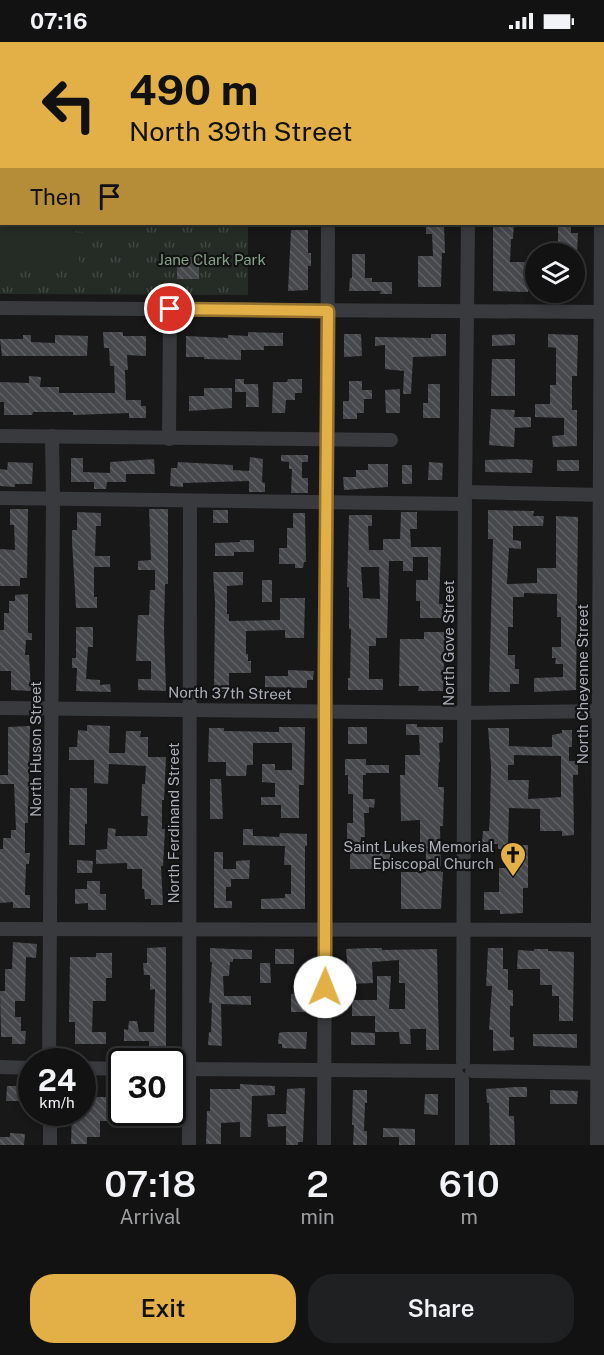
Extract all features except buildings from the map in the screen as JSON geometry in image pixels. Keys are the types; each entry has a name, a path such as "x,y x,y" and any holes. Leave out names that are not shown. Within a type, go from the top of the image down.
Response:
{"street":[{"path":"324,1145 328,225"},
{"name":"North Gove Street","path":"462,1145 468,225"},
{"name":"North Cheyenne Street","path":"597,1145 601,930 603,312 601,225"},
{"path":"0,308 603,312"},
{"path":"169,439 170,309"},
{"path":"0,436 391,440"},
{"name":"North Huson Street","path":"49,1048 54,498 52,436"},
{"path":"0,498 326,501 602,495"},
{"name":"North Ferdinand Street","path":"189,1145 190,501"},
{"name":"North 37th Street","path":"0,708 464,713 601,711"},
{"path":"0,929 601,930"},
{"path":"0,1067 18,1068"},
{"path":"189,1069 600,1073"},
{"path":"50,1126 50,1145"}],"green space":[{"name":"Jane Clark Park","path":"0,225 248,225 248,295 0,294"},
{"path":"0,225 126,225 127,234 72,231 82,271 0,271"}],"place":[{"name":"Saint Lukes Memorial Episcopal Church","path":"513,878"}],"route":[{"path":"170,309 328,311 325,987"}]}
